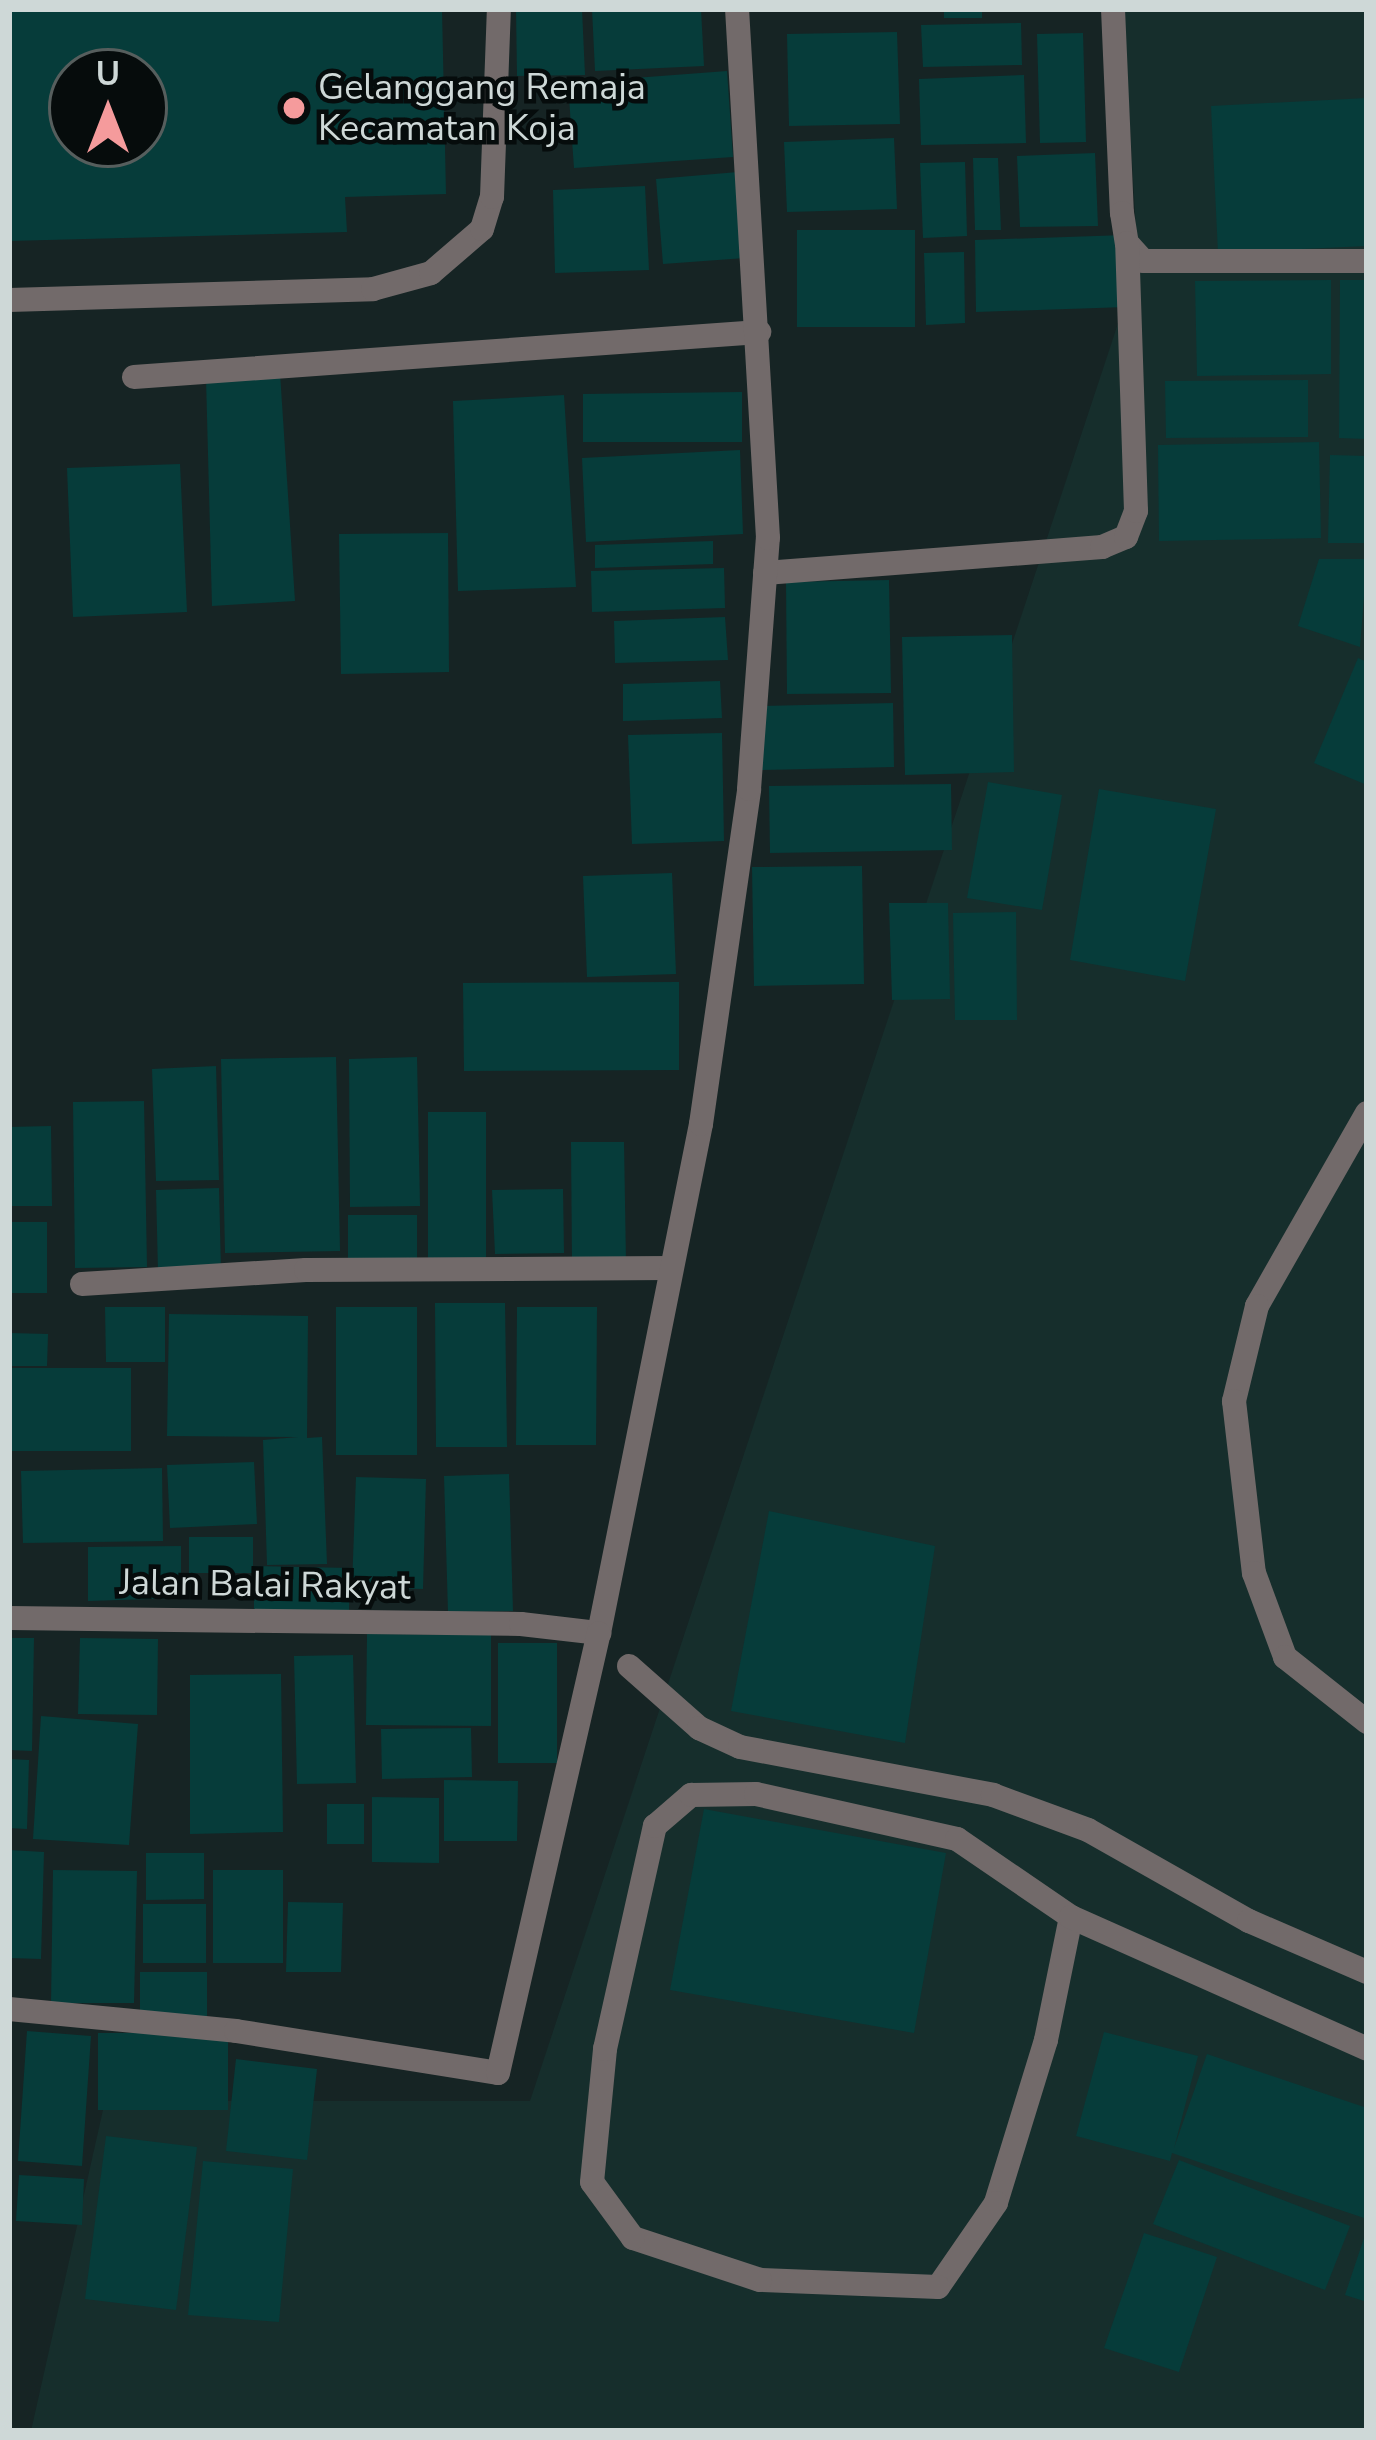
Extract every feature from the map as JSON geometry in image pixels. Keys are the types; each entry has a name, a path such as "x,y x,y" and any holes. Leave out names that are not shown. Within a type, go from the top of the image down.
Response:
{"street":[{"path":"9,300 374,289 431,273 482,229 493,196 499,9"},
{"path":"9,2009 236,2031 498,2073 599,1633 725,965 765,573 759,332 737,9"},
{"path":"765,573 1102,547 1126,537 1136,511 1135,252 1113,9"},
{"path":"1135,252 1367,261"},
{"path":"134,377 759,332"},
{"path":"1367,1113 1257,1306 1234,1401 1254,1573 1285,1657 1367,1722"},
{"path":"82,1284 306,1270 670,1268"},
{"name":"Jalan Balai Rakyat","path":"9,1618 521,1624 599,1633"},
{"path":"629,1666 699,1728 740,1747 993,1796 1088,1830 1249,1921 1367,1972"},
{"path":"1071,1917 1046,2040 996,2204 938,2287 760,2280 633,2238 592,2182 605,2049 655,1826 691,1796 756,1794 957,1839 1071,1917 1367,2049"}],"shaded area":[{"path":"1123,9 1367,9 1367,2431 31,2431 105,2101 530,2101 1138,263"}],"building":[{"name":"Gelanggang Remaja Kecamatan Koja","path":"9,9 442,9 446,194 345,197 347,232 9,241"},
{"path":"516,9 582,9 585,75 517,76"},
{"path":"592,9 701,9 704,66 595,71"},
{"path":"944,9 982,9 982,18 944,18"},
{"path":"1021,23 1022,65 923,67 921,25"},
{"path":"897,32 900,124 789,126 787,34"},
{"path":"1083,33 1086,142 1040,143 1037,34"},
{"path":"727,71 733,157 574,168 568,83"},
{"path":"1024,75 1026,143 921,145 919,79"},
{"path":"1367,98 1367,246 1218,253 1211,106"},
{"path":"894,138 897,209 787,212 784,142"},
{"path":"1095,153 1098,226 1020,227 1017,156"},
{"path":"973,158 998,158 1001,230 975,230"},
{"path":"965,162 967,236 923,238 920,163"},
{"path":"738,172 745,258 663,264 656,179"},
{"path":"645,186 649,270 555,273 553,190"},
{"path":"797,230 915,230 915,327 797,327"},
{"path":"1125,235 1126,307 976,312 975,240"},
{"path":"964,252 965,323 926,325 924,253"},
{"path":"1331,280 1331,374 1197,376 1195,281"},
{"path":"1340,280 1367,280 1367,439 1339,438"},
{"path":"280,373 295,601 212,606 206,378"},
{"path":"1308,380 1308,437 1166,438 1165,381"},
{"path":"742,392 742,442 583,442 583,394"},
{"path":"564,395 576,587 458,591 453,401"},
{"path":"1319,442 1321,538 1159,541 1158,445"},
{"path":"740,450 743,534 586,542 582,458"},
{"path":"1330,455 1367,456 1367,543 1328,543"},
{"path":"180,464 187,612 73,617 67,468"},
{"path":"448,533 449,672 341,674 339,534"},
{"path":"713,541 713,564 595,568 595,545"},
{"path":"1319,559 1367,559 1360,647 1298,626"},
{"path":"724,568 725,608 592,612 591,571"},
{"path":"889,580 891,693 787,694 786,582"},
{"path":"725,617 728,660 615,663 614,621"},
{"path":"1012,635 1014,772 905,775 902,637"},
{"path":"1358,658 1367,662 1367,785 1314,763"},
{"path":"720,681 722,718 623,721 623,684"},
{"path":"893,703 894,767 760,770 759,706"},
{"path":"722,733 724,841 632,844 628,735"},
{"path":"988,782 1062,795 1042,910 967,898"},
{"path":"951,784 952,850 770,853 769,786"},
{"path":"1099,789 1216,809 1185,981 1070,960"},
{"path":"862,866 864,984 754,986 752,867"},
{"path":"672,873 676,974 587,977 583,876"},
{"path":"889,903 948,903 950,999 892,1000"},
{"path":"1016,912 1017,1020 955,1020 953,913"},
{"path":"679,982 679,1070 464,1071 463,983"},
{"path":"336,1057 340,1251 225,1253 221,1059"},
{"path":"417,1057 420,1206 350,1207 349,1059"},
{"path":"216,1066 219,1180 156,1181 152,1069"},
{"path":"144,1101 147,1267 75,1268 73,1102"},
{"path":"428,1112 486,1112 486,1262 428,1262"},
{"path":"51,1126 52,1206 9,1206 9,1127"},
{"path":"571,1142 624,1142 626,1262 572,1263"},
{"path":"219,1188 221,1270 158,1271 156,1190"},
{"path":"563,1189 564,1253 495,1254 492,1190"},
{"path":"348,1215 417,1215 417,1266 348,1266"},
{"path":"9,1222 47,1222 47,1293 9,1293"},
{"path":"435,1303 505,1303 507,1447 436,1447"},
{"path":"105,1307 165,1307 165,1362 106,1362"},
{"path":"336,1307 417,1307 417,1455 336,1455"},
{"path":"517,1307 597,1307 596,1445 516,1445"},
{"path":"169,1314 308,1316 307,1438 322,1437 327,1564 267,1565 263,1440 298,1437 167,1436"},
{"path":"9,1333 48,1334 47,1366 9,1366"},
{"path":"9,1368 131,1368 131,1451 9,1451"},
{"path":"254,1462 257,1524 170,1528 167,1465"},
{"path":"162,1468 163,1541 23,1543 21,1471"},
{"path":"509,1474 513,1611 448,1612 444,1476"},
{"path":"356,1477 426,1479 423,1589 352,1587"},
{"path":"769,1511 935,1546 905,1743 731,1711"},
{"path":"189,1537 253,1537 253,1566 350,1568 349,1612 254,1611 254,1573 189,1573"},
{"path":"181,1546 181,1598 88,1601 88,1547"},
{"path":"367,1634 491,1635 491,1726 366,1725"},
{"path":"9,1638 34,1638 32,1751 9,1750"},
{"path":"80,1638 158,1639 157,1715 78,1714"},
{"path":"498,1643 557,1643 557,1763 498,1763"},
{"path":"353,1655 356,1783 297,1784 294,1656"},
{"path":"281,1674 283,1832 190,1834 190,1675"},
{"path":"41,1716 138,1724 129,1845 33,1839"},
{"path":"471,1728 472,1777 382,1779 381,1729"},
{"path":"9,1759 29,1760 27,1829 9,1828"},
{"path":"444,1780 518,1781 517,1841 444,1841"},
{"path":"372,1797 439,1798 439,1863 372,1862"},
{"path":"327,1804 364,1804 364,1844 327,1844"},
{"path":"704,1809 946,1853 914,2033 670,1990"},
{"path":"9,1850 44,1852 41,1959 9,1958"},
{"path":"146,1853 204,1853 204,1899 146,1900"},
{"path":"53,1870 137,1871 134,2003 51,2003"},
{"path":"213,1870 283,1870 283,1963 213,1963"},
{"path":"288,1902 343,1903 341,1972 286,1972"},
{"path":"143,1904 206,1904 206,1963 143,1963"},
{"path":"140,1972 207,1972 207,2020 140,2020"},
{"path":"27,2031 91,2036 82,2166 18,2161"},
{"path":"1104,2032 1198,2056 1174,2148 1207,2054 1367,2108 1367,2219 1172,2153 1170,2161 1076,2136"},
{"path":"98,2033 228,2033 228,2110 98,2110"},
{"path":"236,2059 317,2069 307,2160 226,2151"},
{"path":"106,2136 197,2147 176,2310 85,2299"},
{"path":"1179,2160 1350,2226 1325,2290 1153,2224"},
{"path":"203,2161 293,2169 279,2322 188,2315"},
{"path":"19,2175 84,2179 82,2225 16,2221"},
{"path":"1367,2229 1367,2302 1345,2295"},
{"path":"1144,2233 1217,2257 1179,2372 1104,2348"}],"place":[{"name":"Gelanggang Remaja Kecamatan Koja","path":"294,108"}]}
